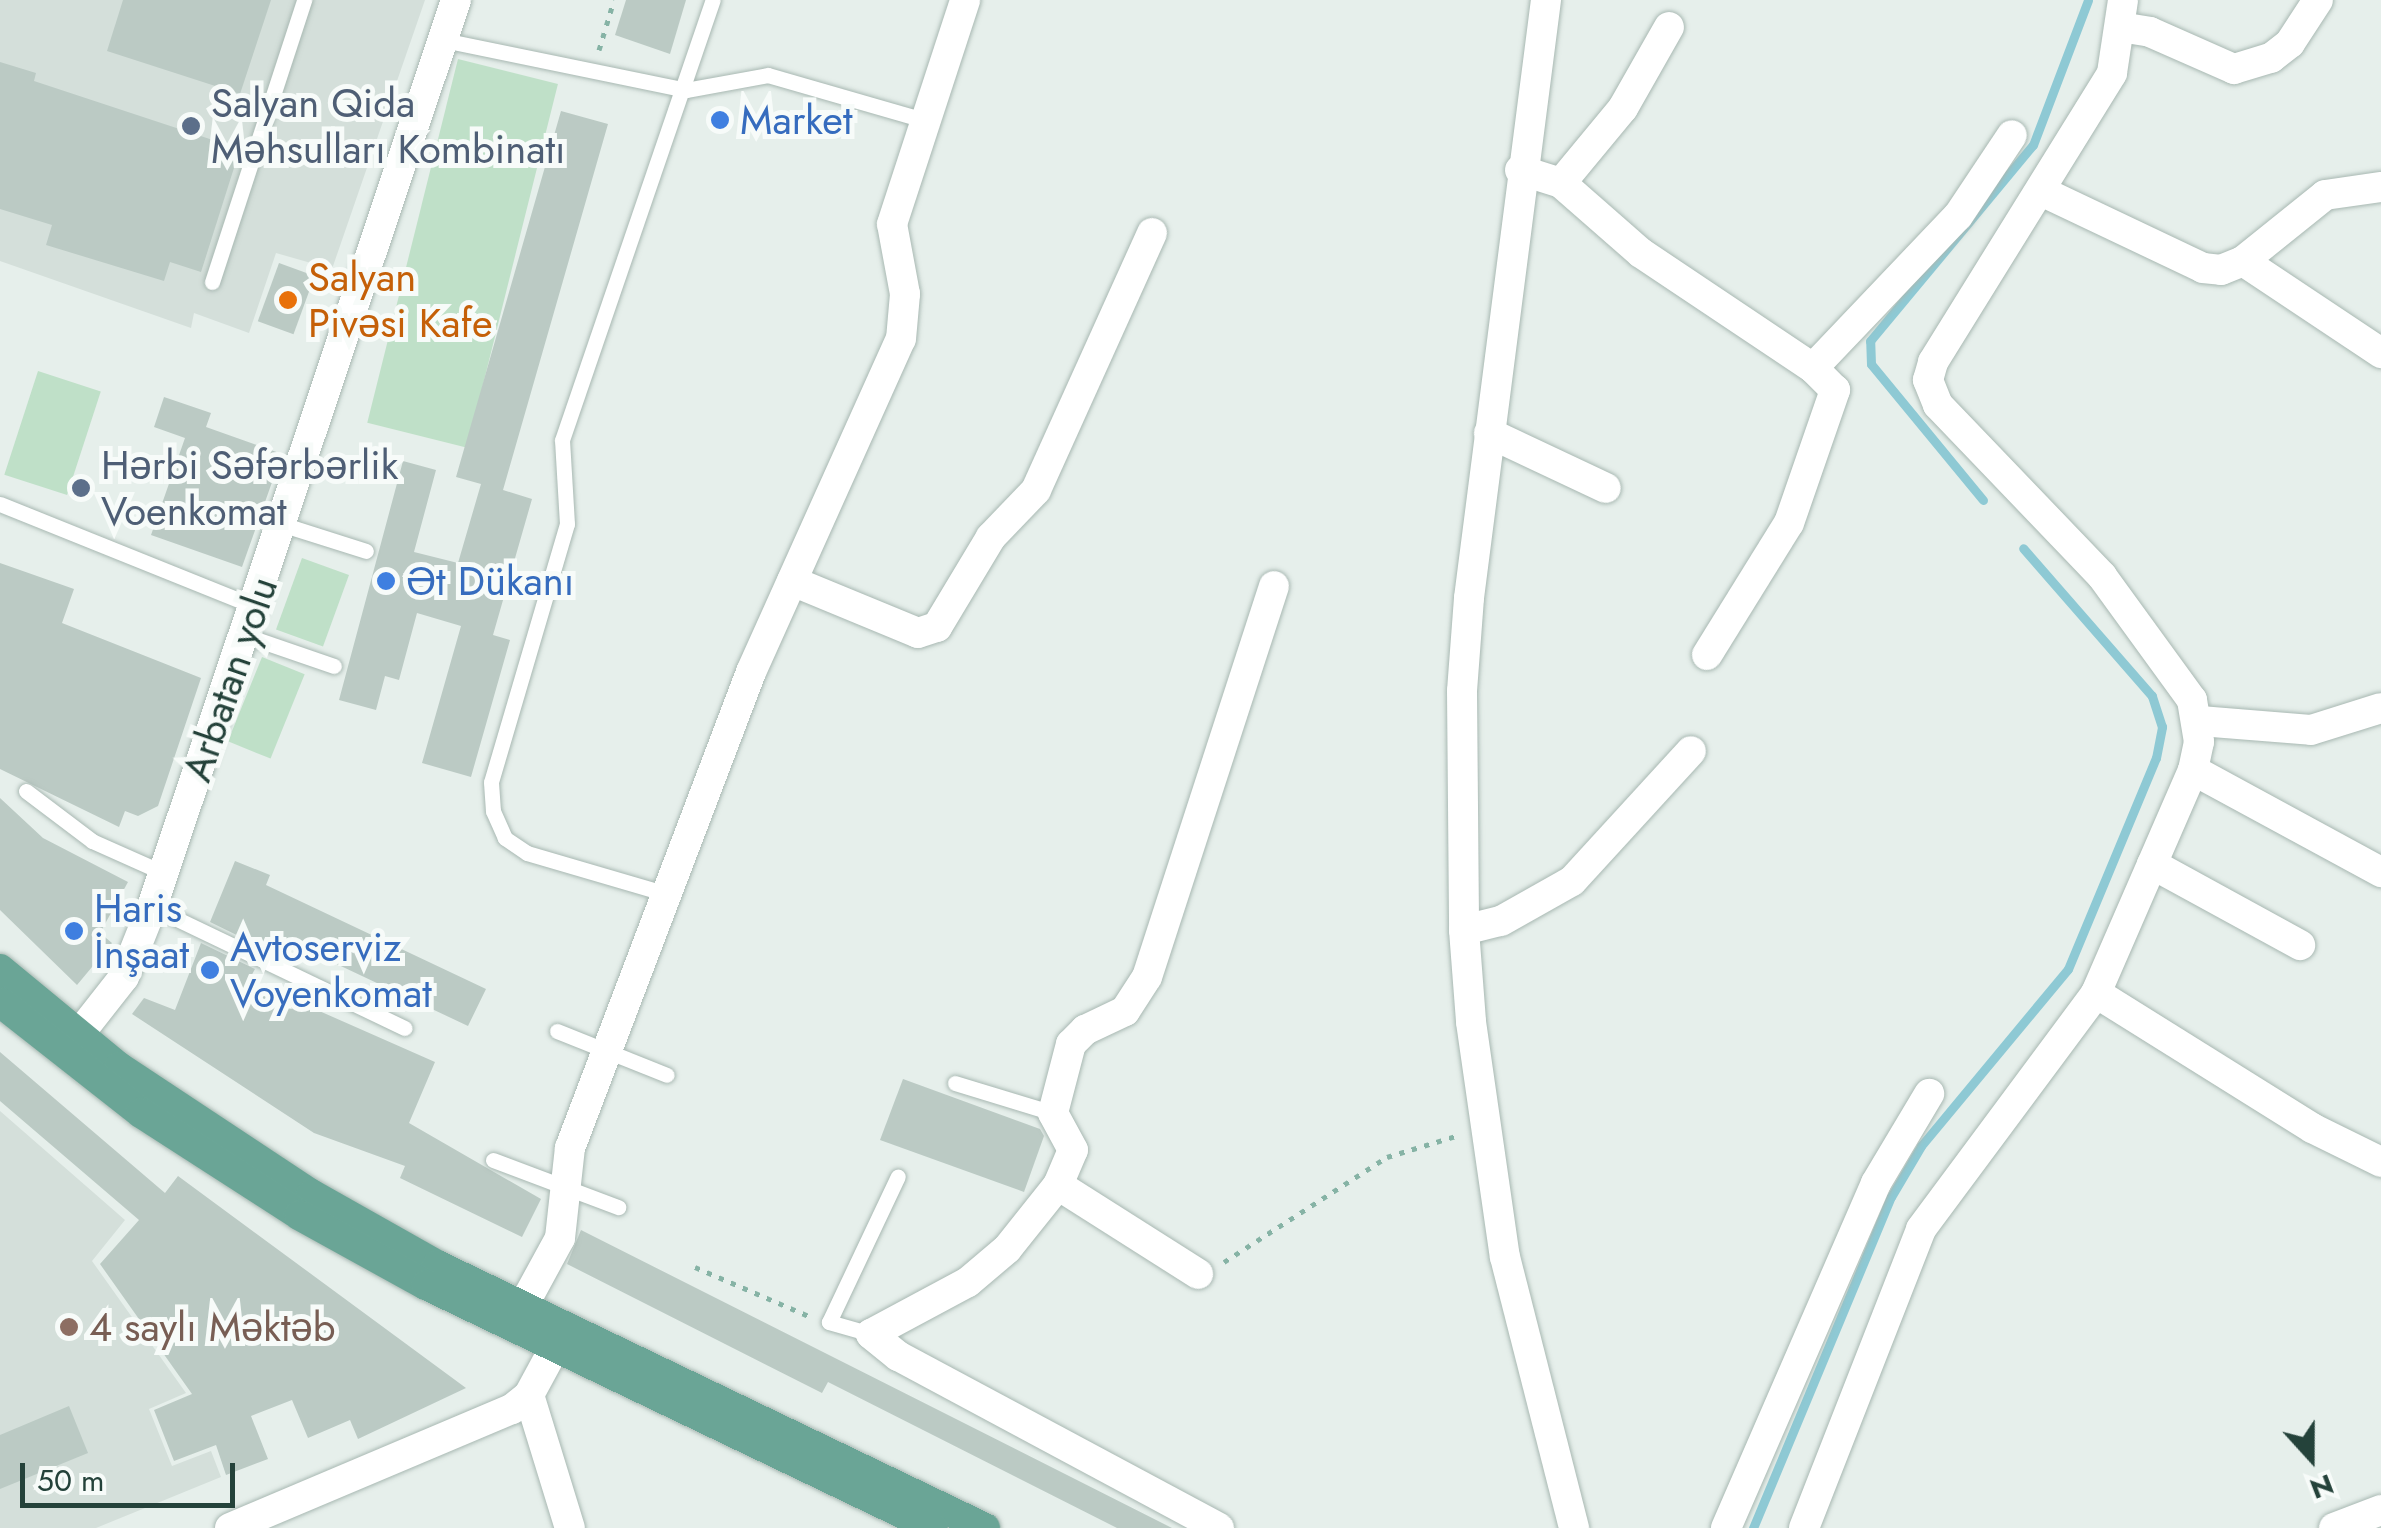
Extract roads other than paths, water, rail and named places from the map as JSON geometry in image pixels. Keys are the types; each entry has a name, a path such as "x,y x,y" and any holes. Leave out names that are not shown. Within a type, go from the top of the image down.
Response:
{"main road":[{"path":"0,969 141,1114 299,1215 556,1347 933,1528"},
{"path":"0,1002 311,1194 523,1306 985,1528"}],"street":[{"name":"Arbatan yolu","path":"71,1045 124,977 152,907 456,0"},
{"path":"523,1306 560,1238 570,1148 667,894 792,581 901,340 905,294 892,224 964,0"},
{"path":"1546,0 1520,170 1462,692 1464,930 1486,1129 1534,1393 1574,1528"},
{"path":"1804,1528 1922,1229 2096,993 2193,770 2200,721 2192,700 2102,576 1938,405 1928,380 1933,362 2112,72 2122,14 2234,69 2272,58 2290,43 2318,0"},
{"path":"1561,182 1622,108 1669,27"},
{"path":"1812,368 1958,216 2012,135"},
{"path":"1520,170 1561,182 1641,253 1812,368 1836,390 1789,522 1708,655"},
{"path":"2041,191 2203,268 2243,262 2325,196 2381,186"},
{"path":"792,581 918,632 937,627 991,537 1036,490 1152,232"},
{"path":"2243,262 2381,353"},
{"path":"1489,433 1606,488"},
{"path":"1219,1528 898,1356 871,1334 968,1282 1006,1249 1058,1185 1072,1150 1054,1113 1071,1044 1084,1030 1126,1010 1147,977 1274,586"},
{"path":"2200,721 2311,730 2381,708"},
{"path":"1464,930 1501,922 1572,882 1691,752"},
{"path":"2193,770 2381,872"},
{"path":"2152,864 2300,945"},
{"path":"2096,993 2312,1128 2381,1162"},
{"path":"1726,1528 1876,1183 1929,1094"},
{"path":"1058,1185 1198,1274"},
{"path":"230,1528 460,1434 529,1395 556,1347"},
{"path":"529,1395 570,1528"},
{"path":"2334,1528 2381,1510"}],"lane":[{"path":"212,282 304,0"},
{"path":"667,894 527,853 505,838 493,811 492,782 567,524 562,440 686,90 713,0"},
{"path":"442,40 686,90 768,76 924,120"},
{"path":"0,504 254,606"},
{"path":"281,524 366,551"},
{"path":"244,635 334,666"},
{"path":"26,791 92,841 164,873"},
{"path":"152,907 404,1028"},
{"path":"557,1031 667,1075"},
{"path":"955,1082 1054,1113"},
{"path":"494,1160 618,1207"},
{"path":"871,1334 829,1322 898,1176"}],"waterway":[{"path":"1983,500 1871,364 1870,341 2033,145 2088,0"},
{"path":"1753,1528 1891,1197 1921,1146 2068,969 2156,758 2162,727 2152,696 2023,548"}],"place":[{"name":"Market","path":"720,120"},
{"name":"Salyan Qida Məhsulları Kombinatı","path":"191,126"},
{"name":"Salyan Pivəsi Kafe","path":"288,300"},
{"name":"Hərbi Səfərbərlik Voenkomat","path":"81,488"},
{"name":"Ət Dükanı","path":"386,581"},
{"name":"Haris İnşaat","path":"74,931"},
{"name":"Avtoserviz Voyenkomat","path":"210,970"},
{"name":"4 saylı Məktəb","path":"69,1327"}]}
